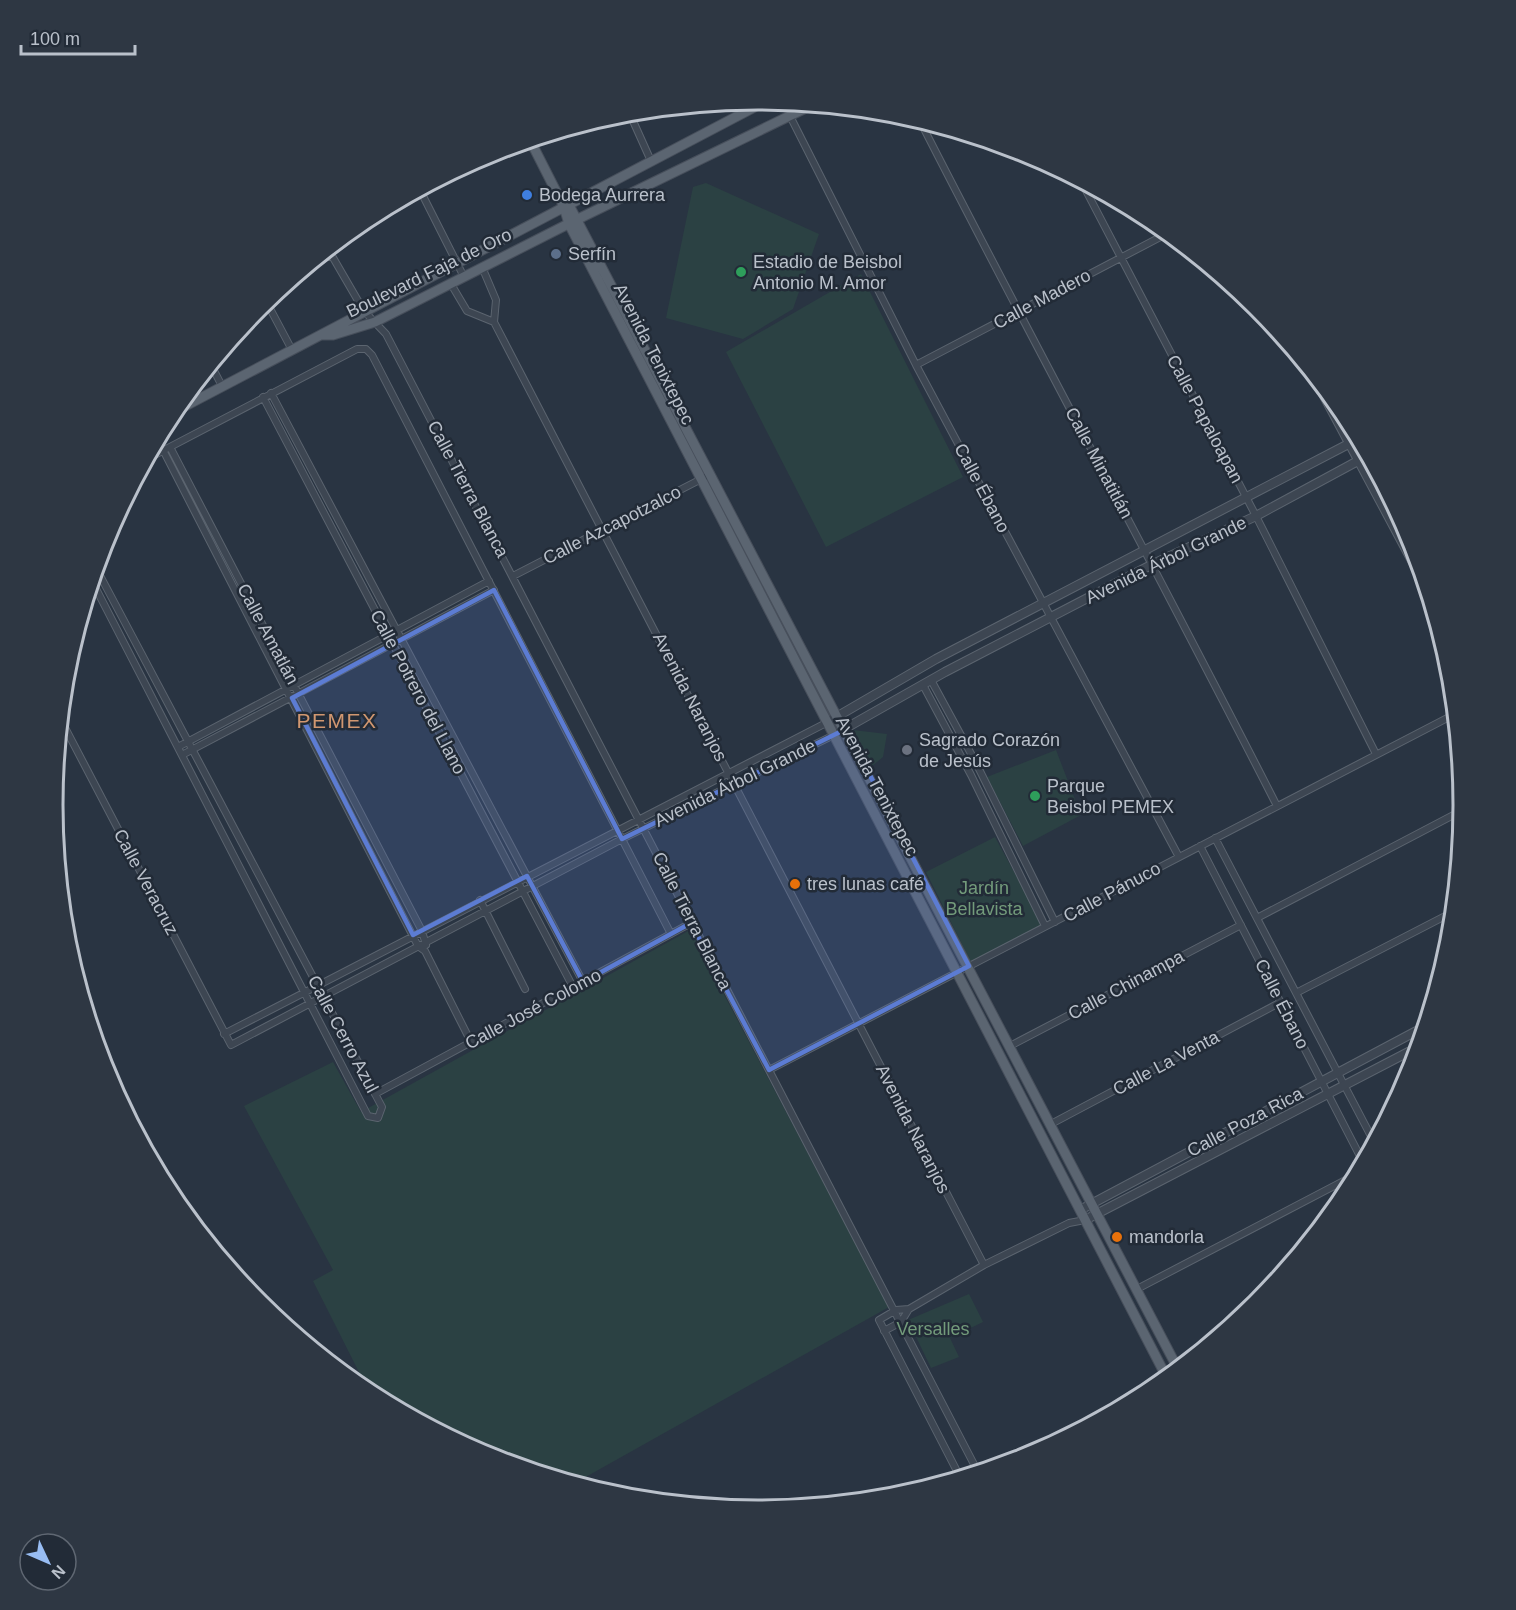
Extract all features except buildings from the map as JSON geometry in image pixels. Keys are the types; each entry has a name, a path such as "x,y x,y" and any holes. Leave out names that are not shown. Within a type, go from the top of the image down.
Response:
{"main road":[{"name":"Boulevard Faja de Oro","path":"319,335 748,110"},
{"path":"790,116 797,111"},
{"name":"Boulevard Faja de Oro","path":"319,335 333,335 375,322 572,222 800,111"},
{"name":"Avenida Tenixtepec","path":"534,147 643,356 711,474 846,729 1173,1362"},
{"path":"192,402 319,335"},
{"name":"Avenida Tenixtepec","path":"643,356 700,479 764,604 1163,1369"},
{"path":"764,604 776,597"}],"street":[{"name":"Calle Ébano","path":"790,116 916,365 1053,616 1179,857"},
{"path":"633,121 651,161"},
{"name":"Calle Minatitlán","path":"925,131 1017,312 1146,550 1277,806"},
{"name":"Calle Papaloapan","path":"1087,193 1256,516 1376,754"},
{"path":"423,197 464,277"},
{"name":"Calle Madero","path":"916,365 1159,238"},
{"name":"Calle Tierra Blanca","path":"332,256 364,311 386,334 896,1310 974,1465"},
{"name":"Avenida Naranjos","path":"482,267 496,300 494,322 984,1265"},
{"path":"451,284 467,311 494,322"},
{"path":"271,310 292,350"},
{"path":"159,452 357,349 366,349 372,355 671,934"},
{"path":"215,372 222,386"},
{"name":"Calle Potrero del Llano","path":"271,393 583,982"},
{"name":"Calle Potrero del Llano","path":"263,397 573,987"},
{"path":"1334,416 1401,543"},
{"name":"Avenida Árbol Grande","path":"224,1034 639,817 826,723 936,659 1349,444"},
{"name":"Calle Amatlán","path":"170,447 422,931 426,942 425,951"},
{"name":"Calle Amatlán","path":"163,450 418,946"},
{"name":"Avenida Árbol Grande","path":"231,1045 622,839 846,729 931,680 1053,616 1153,564 1256,516 1361,459"},
{"name":"Calle Azcapotzalco","path":"513,576 711,474"},
{"name":"Calle Cerro Azul","path":"97,591 368,1116 373,1119 382,1113 375,1094 101,578"},
{"path":"178,747 489,581"},
{"path":"182,755 494,590"},
{"path":"117,628 126,624"},
{"path":"931,680 976,763 1055,922"},
{"path":"923,685 971,775 1045,926"},
{"name":"Calle Pánuco","path":"769,1070 1447,718"},
{"name":"Calle Veracruz","path":"67,732 231,1045"},
{"path":"1257,918 1453,815"},
{"name":"Calle Ébano","path":"1215,838 1370,1134"},
{"name":"Calle Ébano","path":"1200,846 1359,1154"},
{"path":"242,871 253,865"},
{"path":"480,900 525,989"},
{"path":"1296,993 1444,917"},
{"name":"Calle José Colomo","path":"375,1094 692,923"},
{"name":"Calle Chinampa","path":"1010,1046 1241,925"},
{"path":"547,937 556,932"},
{"path":"418,946 425,951 471,1042"},
{"name":"Calle La Venta","path":"1051,1124 1281,1002"},
{"path":"324,1031 338,1024"},
{"name":"Calle Poza Rica","path":"1069,1222 1080,1210 1092,1203 1414,1032"},
{"path":"333,1048 346,1041"},
{"name":"Calle Poza Rica","path":"896,1310 909,1309 984,1265 1069,1222 1085,1220 1098,1214 1407,1053"},
{"path":"1137,1289 1342,1182"},
{"path":"885,1331 902,1322 909,1309"},
{"path":"896,1310 879,1320 957,1470"}],"highlighted area":[{"path":"494,590 622,839 846,729 969,966 769,1070 691,923 583,982 527,876 413,935 292,698"}],"green space":[{"name":"Estadio de Beisbol Antonio M. Amor","path":"706,183 819,234 793,309 743,339 666,318 693,187"},
{"path":"861,274 963,477 826,547 726,352"},
{"path":"853,730 887,734 883,757 872,766"},
{"name":"Parque Beisbol PEMEX","path":"1056,750 1081,815 1023,846 987,777"},
{"name":"Jardín Bellavista","path":"995,837 1043,925 971,962 926,872"},
{"path":"690,930 889,1307 585,1478 535,1463 451,1428 410,1407 360,1374 313,1281 333,1270 244,1106 333,1062 361,1112"},
{"name":"Versalles","path":"969,1294 983,1322 950,1338 959,1357 931,1368 908,1320"}],"place":[{"name":"Bodega Aurrera","path":"527,195"},
{"name":"Serfín","path":"556,254"},
{"name":"Estadio de Beisbol Antonio M. Amor","path":"741,272"},
{"name":"Sagrado Corazón de Jesús","path":"907,750"},
{"name":"Parque Beisbol PEMEX","path":"1035,796"},
{"name":"tres lunas café","path":"795,884"},
{"name":"mandorla","path":"1117,1237"}],"district":[{"name":"PEMEX","path":"337,720"}]}
